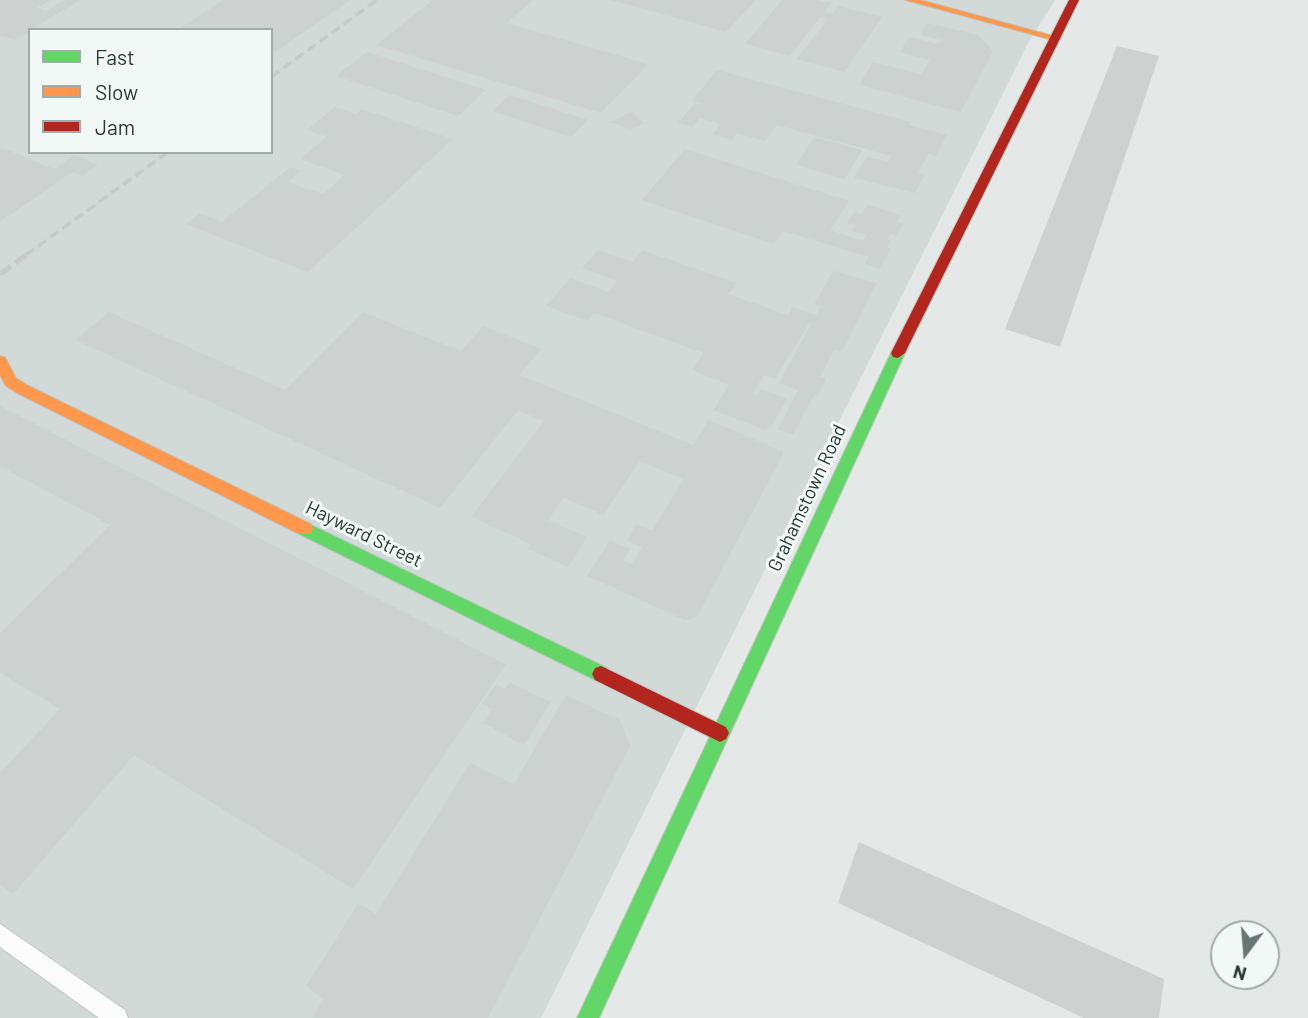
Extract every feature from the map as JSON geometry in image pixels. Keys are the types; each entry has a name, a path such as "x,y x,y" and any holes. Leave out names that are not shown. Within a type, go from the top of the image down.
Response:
{"main road":[{"path":"910,0 1056,38"},
{"path":"973,0 999,6"},
{"name":"Grahamstown Road","path":"588,1018 927,291 1056,38 1057,20 1074,0"},
{"name":"Hayward Street","path":"0,361 11,382 22,389 720,733"}],"lane":[{"path":"0,934 117,1018"}],"shaded area":[{"path":"0,0 1055,0 1027,45 541,1018 0,1018"}],"building":[{"path":"0,0 51,0 37,8 46,11 66,0 80,0 34,28 28,28 28,32 14,40 0,35"},
{"path":"223,0 350,0 273,54 273,28 180,28"},
{"path":"433,0 533,0 506,23 648,64 601,113 376,45"},
{"path":"611,0 756,0 726,32"},
{"path":"782,0 818,0 831,3 825,12 832,14 838,6 882,17 844,72 797,59 828,19 820,17 790,56 745,44"},
{"path":"927,23 978,35 993,51 961,112 859,85 873,62 921,74 930,60 900,52 909,37 939,44 941,40 920,35"},
{"path":"1117,46 1159,56 1060,347 1005,329"},
{"path":"367,52 486,90 458,116 336,76"},
{"path":"717,70 911,122 909,125 947,135 936,156 928,154 918,172 925,174 915,193 854,178 867,156 887,162 891,156 777,125 765,141 737,133 732,140 713,134 721,124 700,118 692,127 678,123 695,103 709,106 692,101"},
{"path":"510,95 588,120 571,137 492,111"},
{"path":"335,107 356,114 362,109 453,139 308,272 186,224 200,213 222,222 291,167 301,171 288,182 323,194 345,175 300,159 327,137 307,130"},
{"path":"632,112 644,124 630,129 609,122"},
{"path":"814,137 862,150 845,179 796,165"},
{"path":"0,147 54,169 74,155 98,165 82,176 72,172 0,222"},
{"path":"685,149 849,201 830,230 863,241 866,235 852,231 856,225 847,223 854,212 862,214 867,205 901,215 897,222 903,224 896,235 890,234 887,240 891,241 887,247 891,249 880,269 865,264 869,257 783,231 774,244 642,200"},
{"path":"598,250 633,262 642,250 737,283 728,294 788,315 792,307 816,315 821,306 814,305 833,271 877,283 842,351 834,349 820,377 826,379 818,396 814,395 793,435 778,429 798,390 779,383 812,323 809,323 775,379 764,375 752,394 757,396 761,389 787,399 771,427 765,430 713,410 729,385 740,389 692,370 703,353 594,313 587,321 546,306 570,278 609,292 617,281 582,268"},
{"path":"109,312 285,390 363,312 461,351 483,326 541,349 519,375 693,445 709,420 784,452 697,617 685,620 587,576 610,540 630,549 623,560 632,564 642,547 627,541 637,524 652,530 684,479 640,461 603,515 564,497 548,520 587,537 568,567 528,549 531,544 471,517 544,421 518,410 440,508 75,340"},
{"path":"0,406 506,664 353,889 134,755 13,894 0,885 0,773 60,709 0,673 0,633 110,525 0,466"},
{"path":"510,682 551,702 524,745 483,723 492,709 482,704 496,684 505,689"},
{"path":"566,695 620,720 630,746 488,1018 312,1018 324,999 306,986 358,904 376,914 470,763 514,784"},
{"path":"859,842 1164,979 1159,1018 1084,1018 838,903"}],"railway":[{"path":"273,76 377,0"},
{"path":"26,255 165,154"},
{"path":"0,274 29,253"}],"traffic: fast":[{"path":"588,1018 898,353"},
{"path":"305,529 601,674"}],"traffic: slow":[{"path":"910,0 1056,38"},
{"path":"0,361 11,382 22,389 305,529"}],"traffic: jam":[{"path":"898,353 1074,0"},
{"path":"601,674 720,733"}]}
